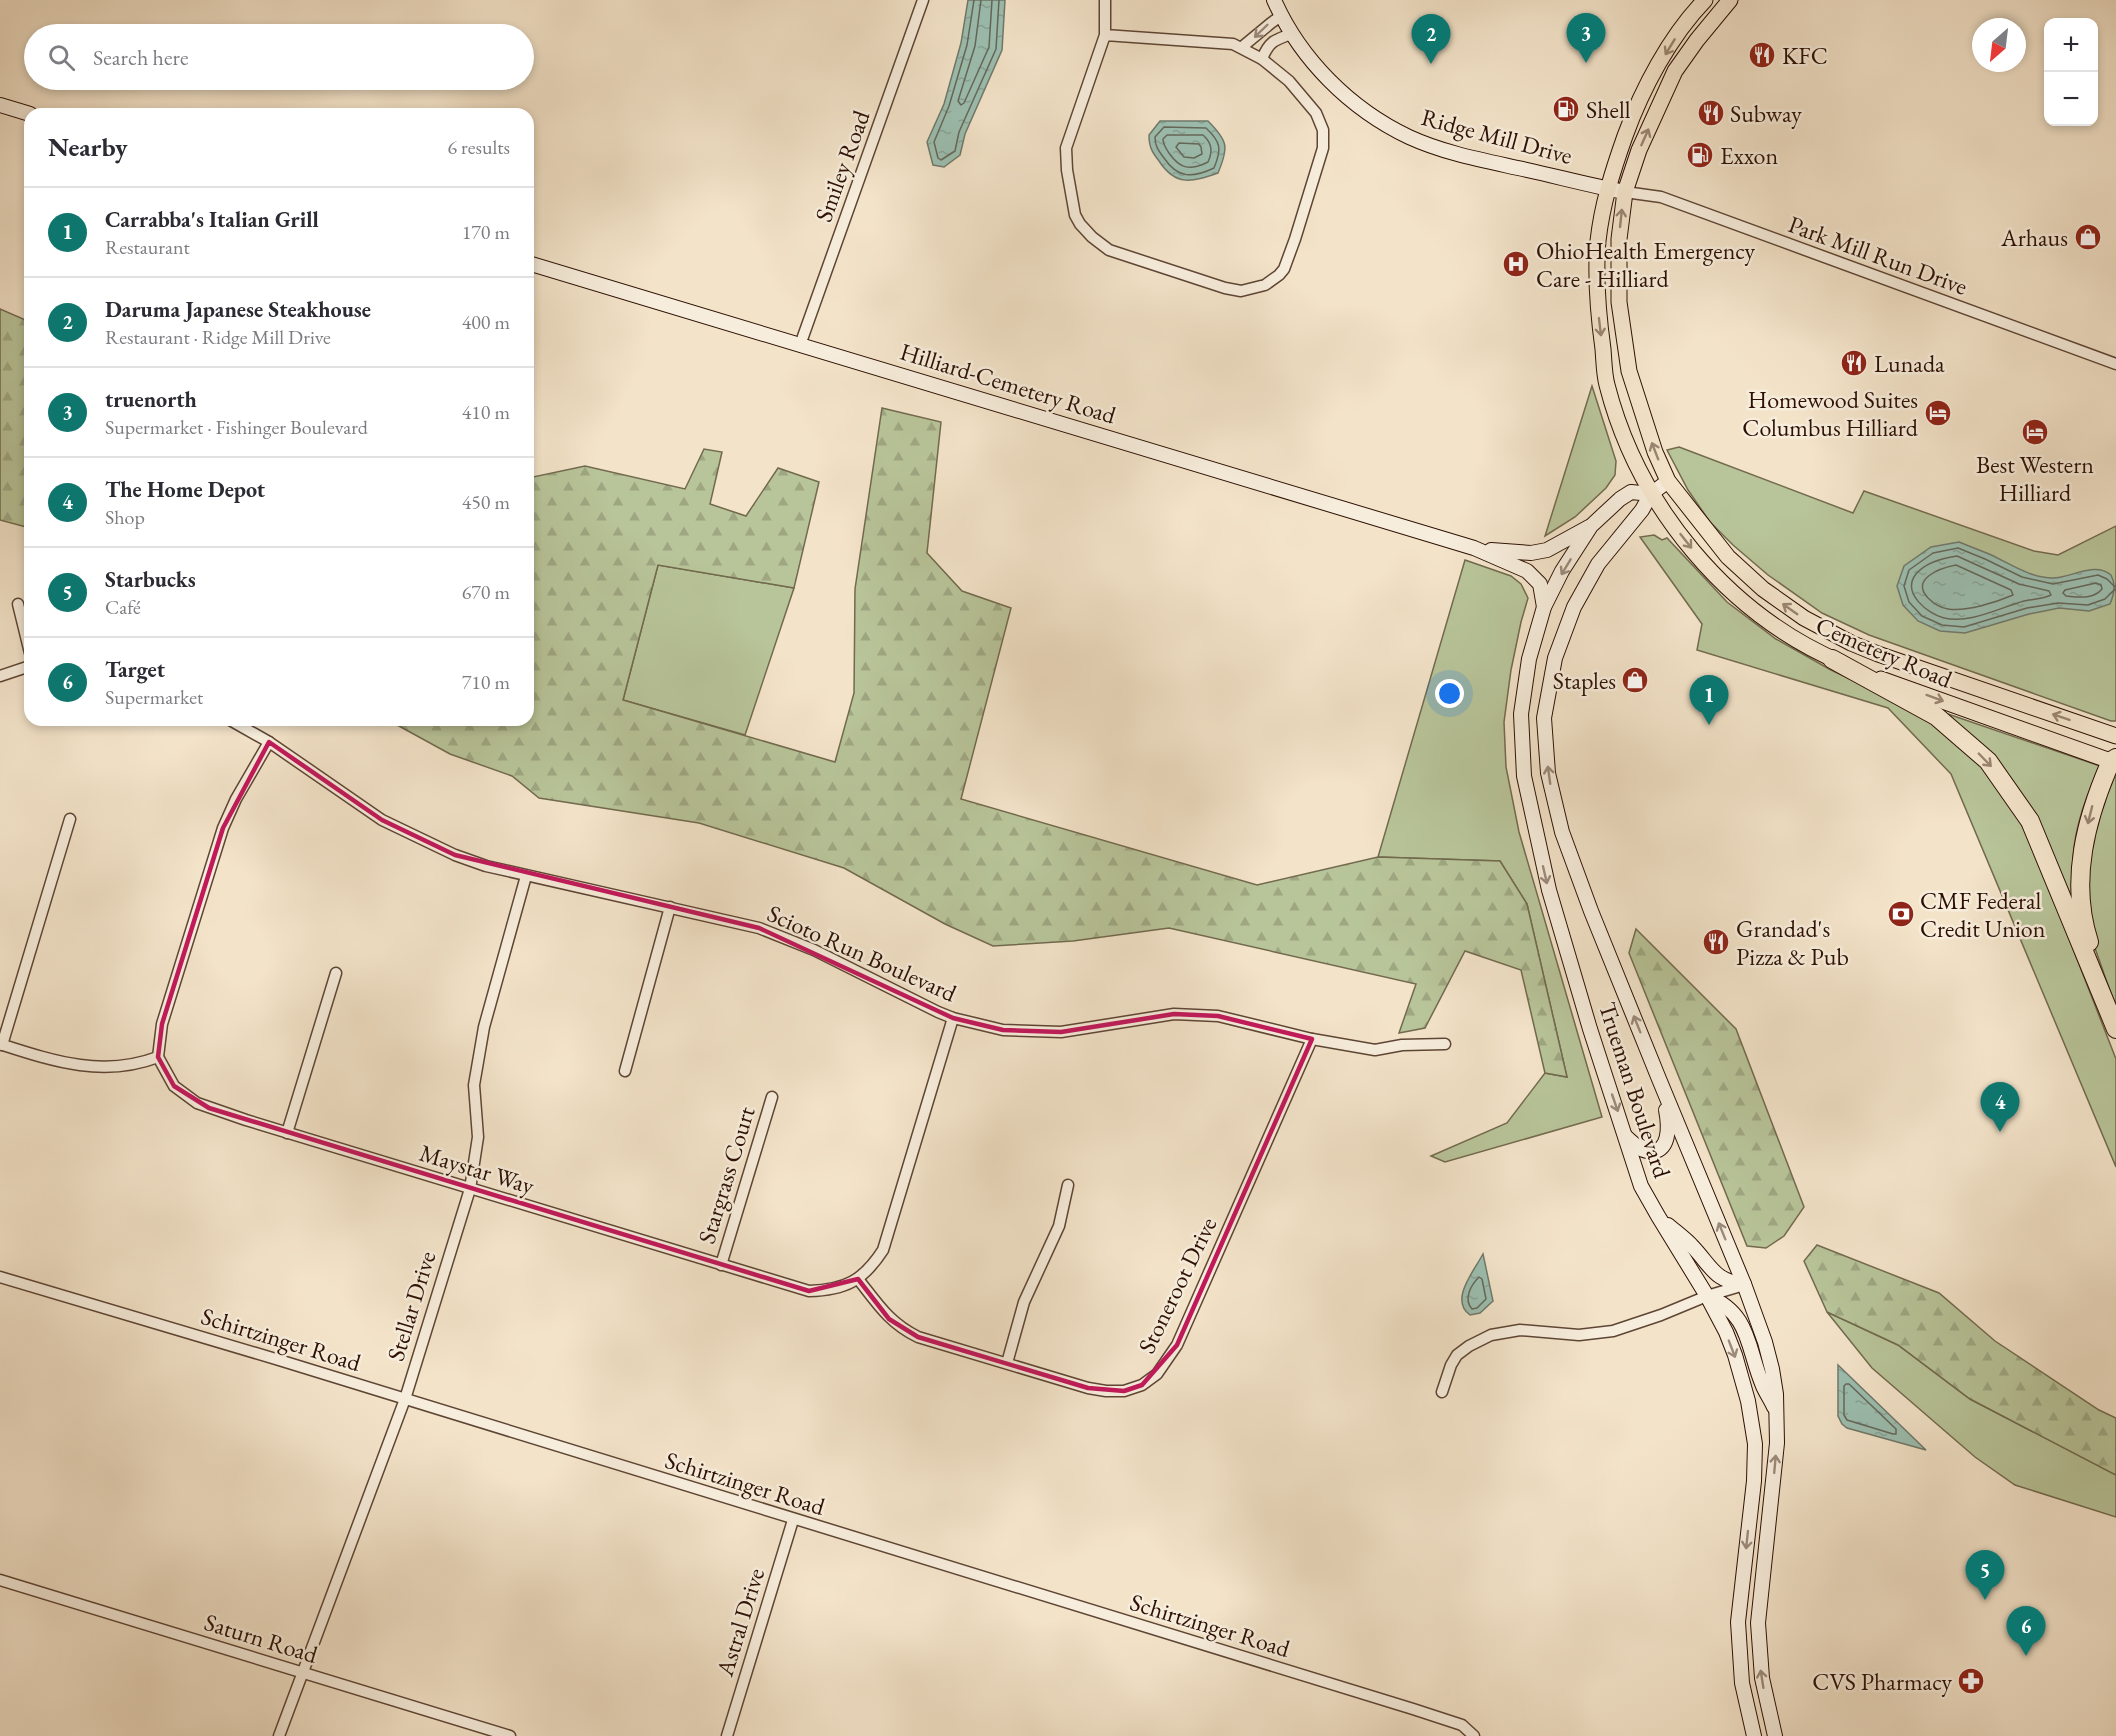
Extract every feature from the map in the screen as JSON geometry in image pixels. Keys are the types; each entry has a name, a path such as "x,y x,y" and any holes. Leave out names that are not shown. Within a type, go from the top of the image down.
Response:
{"highway":[{"path":"1832,659 1936,716 1988,761 2030,821 2116,1029"},
{"path":"2114,760 2095,797 2082,851 2079,894 2083,924 2116,1018"}],"main road":[{"name":"Ridge Mill Drive","path":"1274,0 1292,34 1322,73 1362,110 1410,137 1470,158 1624,192"},
{"name":"Cemetery Road","path":"1705,0 1681,28 1649,81 1633,115 1607,188 1598,240 1598,305 1607,384 1633,459 1652,494 1704,564 1731,591 1773,624 1832,659 1869,675 2114,760"},
{"name":"Cemetery Road","path":"1730,0 1697,40 1676,71 1633,165 1624,192 1619,239 1618,302 1629,371 1655,452 1668,481 1728,557 1764,589 1804,618 1851,643 1878,654 2116,736"},
{"path":"0,105 24,112"},
{"name":"Hilliard-Cemetery Road","path":"534,265 1474,548 1527,571 1540,584 1544,607"},
{"name":"Trueman Boulevard","path":"1668,481 1652,494 1642,510 1598,564 1574,607 1555,658 1544,718 1548,773 1562,832 1659,1079 1744,1284 1767,1351 1776,1394 1777,1443 1758,1623 1762,1678 1775,1736"},
{"name":"Trueman Boulevard","path":"1652,494 1631,492 1591,526 1562,571 1544,607 1529,659 1521,714 1524,776 1531,818 1549,890 1583,1008 1641,1186 1726,1332 1748,1401 1755,1443 1754,1481 1738,1622 1742,1683 1754,1736"},
{"name":"Hilliard-Cemetery Road","path":"1474,548 1499,552 1531,553 1547,550 1591,526"},
{"path":"1531,818 1544,828 1562,832"},
{"path":"1626,1137 1647,1151 1659,1149 1666,1140 1668,1122 1659,1079"},
{"path":"1658,1216 1692,1246 1724,1281 1744,1284"},
{"path":"1707,1296 1723,1302 1742,1325 1754,1354 1763,1386 1777,1411"}],"street":[{"name":"Smiley Road","path":"800,345 923,0"},
{"path":"1105,0 1105,35 1066,148 1066,171 1073,208 1080,224 1108,250 1225,288 1249,290 1265,285 1284,269 1323,148 1323,130 1316,113 1288,81 1262,59 1242,47 1233,44 1105,35"},
{"path":"1242,47 1270,22 1281,16"},
{"path":"1262,59 1266,48 1272,41 1292,34"},
{"name":"Park Mill Run Drive","path":"1624,192 1660,197 2116,364"},
{"path":"18,603 24,628"},
{"path":"0,676 24,668"},
{"name":"Scioto Run Boulevard","path":"241,726 269,742 382,820 455,855 526,876 759,928 814,950 953,1018 1003,1030 1061,1032 1174,1014 1218,1016 1312,1039 1375,1050 1402,1045 1445,1044"},
{"path":"70,819 1,1045 75,1066 112,1067 158,1057 162,1024 213,855 236,799 269,742"},
{"name":"Stellar Drive","path":"279,1736 405,1399 470,1189 478,1137 474,1085 484,1027 526,876"},
{"path":"625,1071 670,907"},
{"path":"287,1133 336,973"},
{"name":"Maystar Way","path":"158,1057 174,1086 197,1103 287,1133 809,1291 834,1289 858,1279 873,1265 882,1250 953,1018"},
{"name":"Stoneroot Drive","path":"858,1279 889,1319 918,1337 1088,1389 1124,1391 1142,1385 1156,1374 1177,1345 1312,1039"},
{"name":"Stargrass Court","path":"721,1265 772,1097"},
{"path":"1007,1363 1024,1302 1059,1226 1068,1185"},
{"name":"Schirtzinger Road","path":"0,1277 1413,1709 1462,1725 1474,1736"},
{"path":"1442,1392 1451,1365 1457,1355 1491,1335 1520,1330 1579,1335 1613,1331 1744,1284"},
{"name":"Astral Drive","path":"728,1736 793,1520"},
{"name":"Saturn Road","path":"0,1580 510,1736"}],"highlighted area":[{"path":"269,742 382,820 455,855 759,928 953,1018 1003,1030 1061,1032 1174,1014 1218,1016 1312,1039 1177,1345 1142,1385 1124,1391 1088,1388 918,1337 889,1319 858,1279 809,1291 209,1108 174,1086 158,1057 162,1024 223,828"}],"green space":[{"path":"0,309 24,319 24,526 0,520"},
{"path":"1592,386 1616,461 1615,475 1606,488 1575,517 1545,536"},
{"path":"882,408 941,422 927,553 962,591 1011,608 961,799 1257,885 1378,857 1500,861 1527,904 1567,1077 1545,1073 1521,970 1465,951 1425,1028 1399,1033 1416,984 1169,928 1073,941 993,946 945,924 844,868 699,823 539,798 512,776 450,754 399,726 534,726 534,477 585,466 685,489 704,449 722,452 710,504 746,516 778,468 819,482 794,588 658,565 623,700 835,762 854,693 855,589"},
{"path":"1679,447 1853,513 1864,491 2034,551 2058,555 2116,526 2116,721 1869,635 1822,613 1768,575 1710,522 1688,490 1667,450"},
{"path":"1654,535 1662,540 1667,538 1727,602 1776,639 1831,670 1918,711 1990,774 2015,811 2036,854 2116,1059 2116,1167 1951,774 1888,708 1697,650 1702,624 1640,537"},
{"path":"1465,560 1511,576 1521,584 1528,598 1511,670 1504,722 1506,767 1519,832 1602,1117 1445,1162 1431,1156 1507,1123 1545,1073 1567,1077 1527,904 1500,861 1378,857"},
{"path":"658,565 794,588 745,735 623,700"},
{"path":"1948,714 2100,766 2083,807 2076,836 2073,886 2077,923 2030,815 1947,717"},
{"path":"2116,772 2116,1008 2089,931 2084,893 2092,825"},
{"path":"1636,929 1736,1029 1804,1207 1784,1236 1766,1248 1747,1246 1629,953"},
{"path":"1817,1245 1939,1293 1995,1341 2099,1410 2116,1418 2116,1475 1970,1399 1898,1345 1827,1312 1804,1261"},
{"path":"1827,1312 1898,1345 1970,1399 2116,1475 2116,1517 2015,1485 1975,1457 1872,1368"}],"water":[{"path":"968,0 1005,0 1002,50 965,134 960,155 944,167 933,165 927,142 944,104 961,43"},
{"path":"1160,121 1208,121 1220,134 1225,145 1224,157 1218,173 1200,179 1185,180 1178,179 1165,169 1151,149 1149,135"},
{"path":"1959,542 2036,576 2053,578 2090,570 2105,571 2111,575 2114,582 2110,604 2089,611 2059,608 2029,614 1965,633 1940,631 1918,621 1903,605 1897,586 1904,566 1931,547"},
{"path":"1483,1254 1493,1301 1480,1313 1470,1315 1464,1309 1463,1294 1469,1277"},
{"path":"1838,1365 1926,1450 1847,1428 1842,1424 1838,1416"}],"place":[{"name":"KFC","path":"1762,55"},
{"name":"truenorth","path":"1586,63"},
{"name":"Daruma Japanese Steakhouse","path":"1431,64"},
{"name":"Shell","path":"1566,109"},
{"name":"Subway","path":"1711,113"},
{"name":"Exxon","path":"1700,155"},
{"name":"Arhaus","path":"2088,237"},
{"name":"OhioHealth Emergency Care - Hilliard","path":"1516,264"},
{"name":"Lunada","path":"1854,363"},
{"name":"Homewood Suites Columbus Hilliard","path":"1938,413"},
{"name":"Best Western Hilliard","path":"2035,432"},
{"name":"Staples","path":"1635,680"},
{"name":"Carrabba's Italian Grill","path":"1709,725"},
{"name":"CMF Federal Credit Union","path":"1901,914"},
{"name":"Grandad's Pizza & Pub","path":"1716,942"},
{"name":"The Home Depot","path":"2000,1132"},
{"name":"Starbucks","path":"1985,1600"},
{"name":"Target","path":"2026,1656"},
{"name":"CVS Pharmacy","path":"1971,1681"}]}
